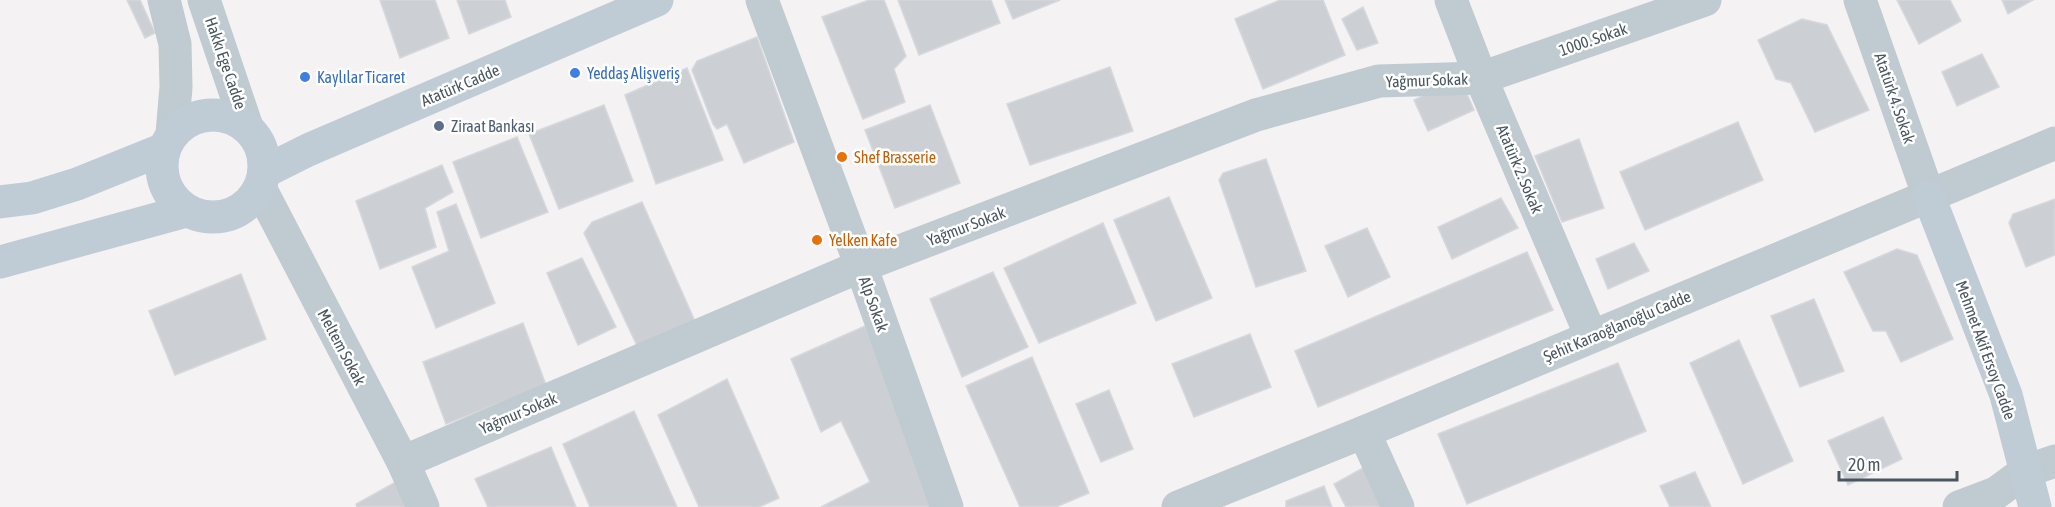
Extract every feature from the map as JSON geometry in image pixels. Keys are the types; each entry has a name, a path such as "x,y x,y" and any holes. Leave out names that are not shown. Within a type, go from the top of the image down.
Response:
{"main road":[{"name":"Atatürk Cadde","path":"262,180 308,150 657,0"},
{"path":"216,114 232,118 247,127 258,140 263,155 262,180 250,202 237,213 220,217 202,217 186,210 172,199 164,184 161,166 168,142 184,123 200,116 216,114"},
{"path":"0,202 32,198 77,184 168,142"},
{"name":"Mehmet Akif Ersoy Cadde","path":"1929,196 2006,395 2040,466 2035,507"},
{"path":"0,262 186,210"}],"street":[{"path":"164,0 175,44 176,87 168,142"},
{"name":"Hakkı Ege Cadde","path":"204,0 247,127"},
{"name":"Alp Sokak","path":"762,0 861,266 946,507"},
{"name":"Atatürk 2. Sokak","path":"1451,0 1481,78 1591,336"},
{"name":"1000. Sokak","path":"1481,78 1705,0"},
{"name":"Atatürk 4. Sokak","path":"1860,0 1929,196"},
{"name":"Yağmur Sokak","path":"403,462 861,266 1256,116 1379,81 1481,78"},
{"name":"Şehit Karaoğlanoğlu Cadde","path":"1181,506 1364,432 2055,143"},
{"name":"Meltem Sokak","path":"262,180 403,462 423,507"},
{"path":"1364,432 1398,507"},
{"path":"1959,507 1996,493 2040,466"}],"building":[{"path":"127,0 140,0 155,33 145,38"},
{"path":"380,0 435,0 449,38 400,58"},
{"path":"457,0 505,0 511,17 469,34"},
{"path":"869,0 884,0 906,56 894,69 905,102 863,119 822,17"},
{"path":"898,0 991,0 1000,23 919,55"},
{"path":"1005,0 1060,0 1013,19"},
{"path":"1280,0 1323,0 1345,55 1263,89 1235,19"},
{"path":"1897,0 1950,0 1961,21 1919,44"},
{"path":"2002,0 2033,0 2008,14"},
{"path":"1363,7 1378,43 1357,50 1342,19"},
{"path":"1802,19 1827,25 1869,110 1815,132 1791,83 1776,79 1758,40"},
{"path":"757,37 794,142 744,163 727,124 717,129 713,124 692,70 697,61"},
{"path":"1982,54 1999,87 1957,106 1942,72"},
{"path":"1110,67 1133,131 1030,165 1007,104"},
{"path":"687,68 723,160 656,184 625,95"},
{"path":"1460,78 1474,110 1428,131 1414,100"},
{"path":"604,105 633,181 559,209 529,134"},
{"path":"930,105 960,183 895,208 865,130"},
{"path":"1738,122 1763,180 1645,230 1620,172"},
{"path":"517,137 548,212 481,238 453,162"},
{"path":"1579,139 1604,208 1562,222 1535,156"},
{"path":"1266,159 1306,271 1256,287 1219,180 1223,173"},
{"path":"442,165 453,192 425,208 436,247 380,269 356,201"},
{"path":"1169,197 1212,298 1156,321 1114,220"},
{"path":"1501,198 1518,228 1452,259 1438,227"},
{"path":"2055,199 2055,255 2026,267 2009,223 2013,214"},
{"path":"642,202 698,328 640,352 584,233 592,222"},
{"path":"456,204 495,303 436,328 412,267 449,251 437,212"},
{"path":"1103,223 1136,303 1039,343 1004,268"},
{"path":"1367,228 1390,277 1348,297 1325,246"},
{"path":"1634,243 1649,271 1608,289 1596,259"},
{"path":"1897,249 1917,255 1953,339 1901,362 1886,331 1873,331 1844,272"},
{"path":"1527,252 1553,310 1318,407 1295,351"},
{"path":"582,258 616,327 578,345 547,273"},
{"path":"993,272 1028,347 962,377 930,299"},
{"path":"241,274 266,339 175,375 149,311"},
{"path":"1814,299 1844,371 1800,387 1771,316"},
{"path":"523,323 546,385 446,424 423,362"},
{"path":"865,326 940,507 821,507 870,482 841,421 821,432 791,359"},
{"path":"1250,334 1271,387 1194,417 1172,364"},
{"path":"1739,340 1793,461 1743,484 1690,363"},
{"path":"1032,357 1089,493 1056,507 1020,507 966,386"},
{"path":"1618,363 1646,431 1467,504 1438,434"},
{"path":"727,379 779,498 759,507 699,507 658,415"},
{"path":"1109,390 1133,449 1101,462 1076,404"},
{"path":"634,411 677,507 590,507 563,444"},
{"path":"1883,417 1902,459 1848,485 1828,441"},
{"path":"551,447 576,507 488,507 475,479"},
{"path":"1370,464 1390,507 1346,507 1334,484"},
{"path":"1695,472 1711,507 1670,507 1660,486"},
{"path":"401,479 414,507 357,507 356,504"},
{"path":"1324,486 1332,507 1286,507 1286,501"}],"place":[{"name":"Yeddaş Alişveriş","path":"575,73"},
{"name":"Kaylılar Ticaret","path":"305,77"},
{"name":"Ziraat Bankası","path":"439,126"},
{"name":"Shef Brasserie","path":"842,157"},
{"name":"Yelken Kafe","path":"817,240"}]}
